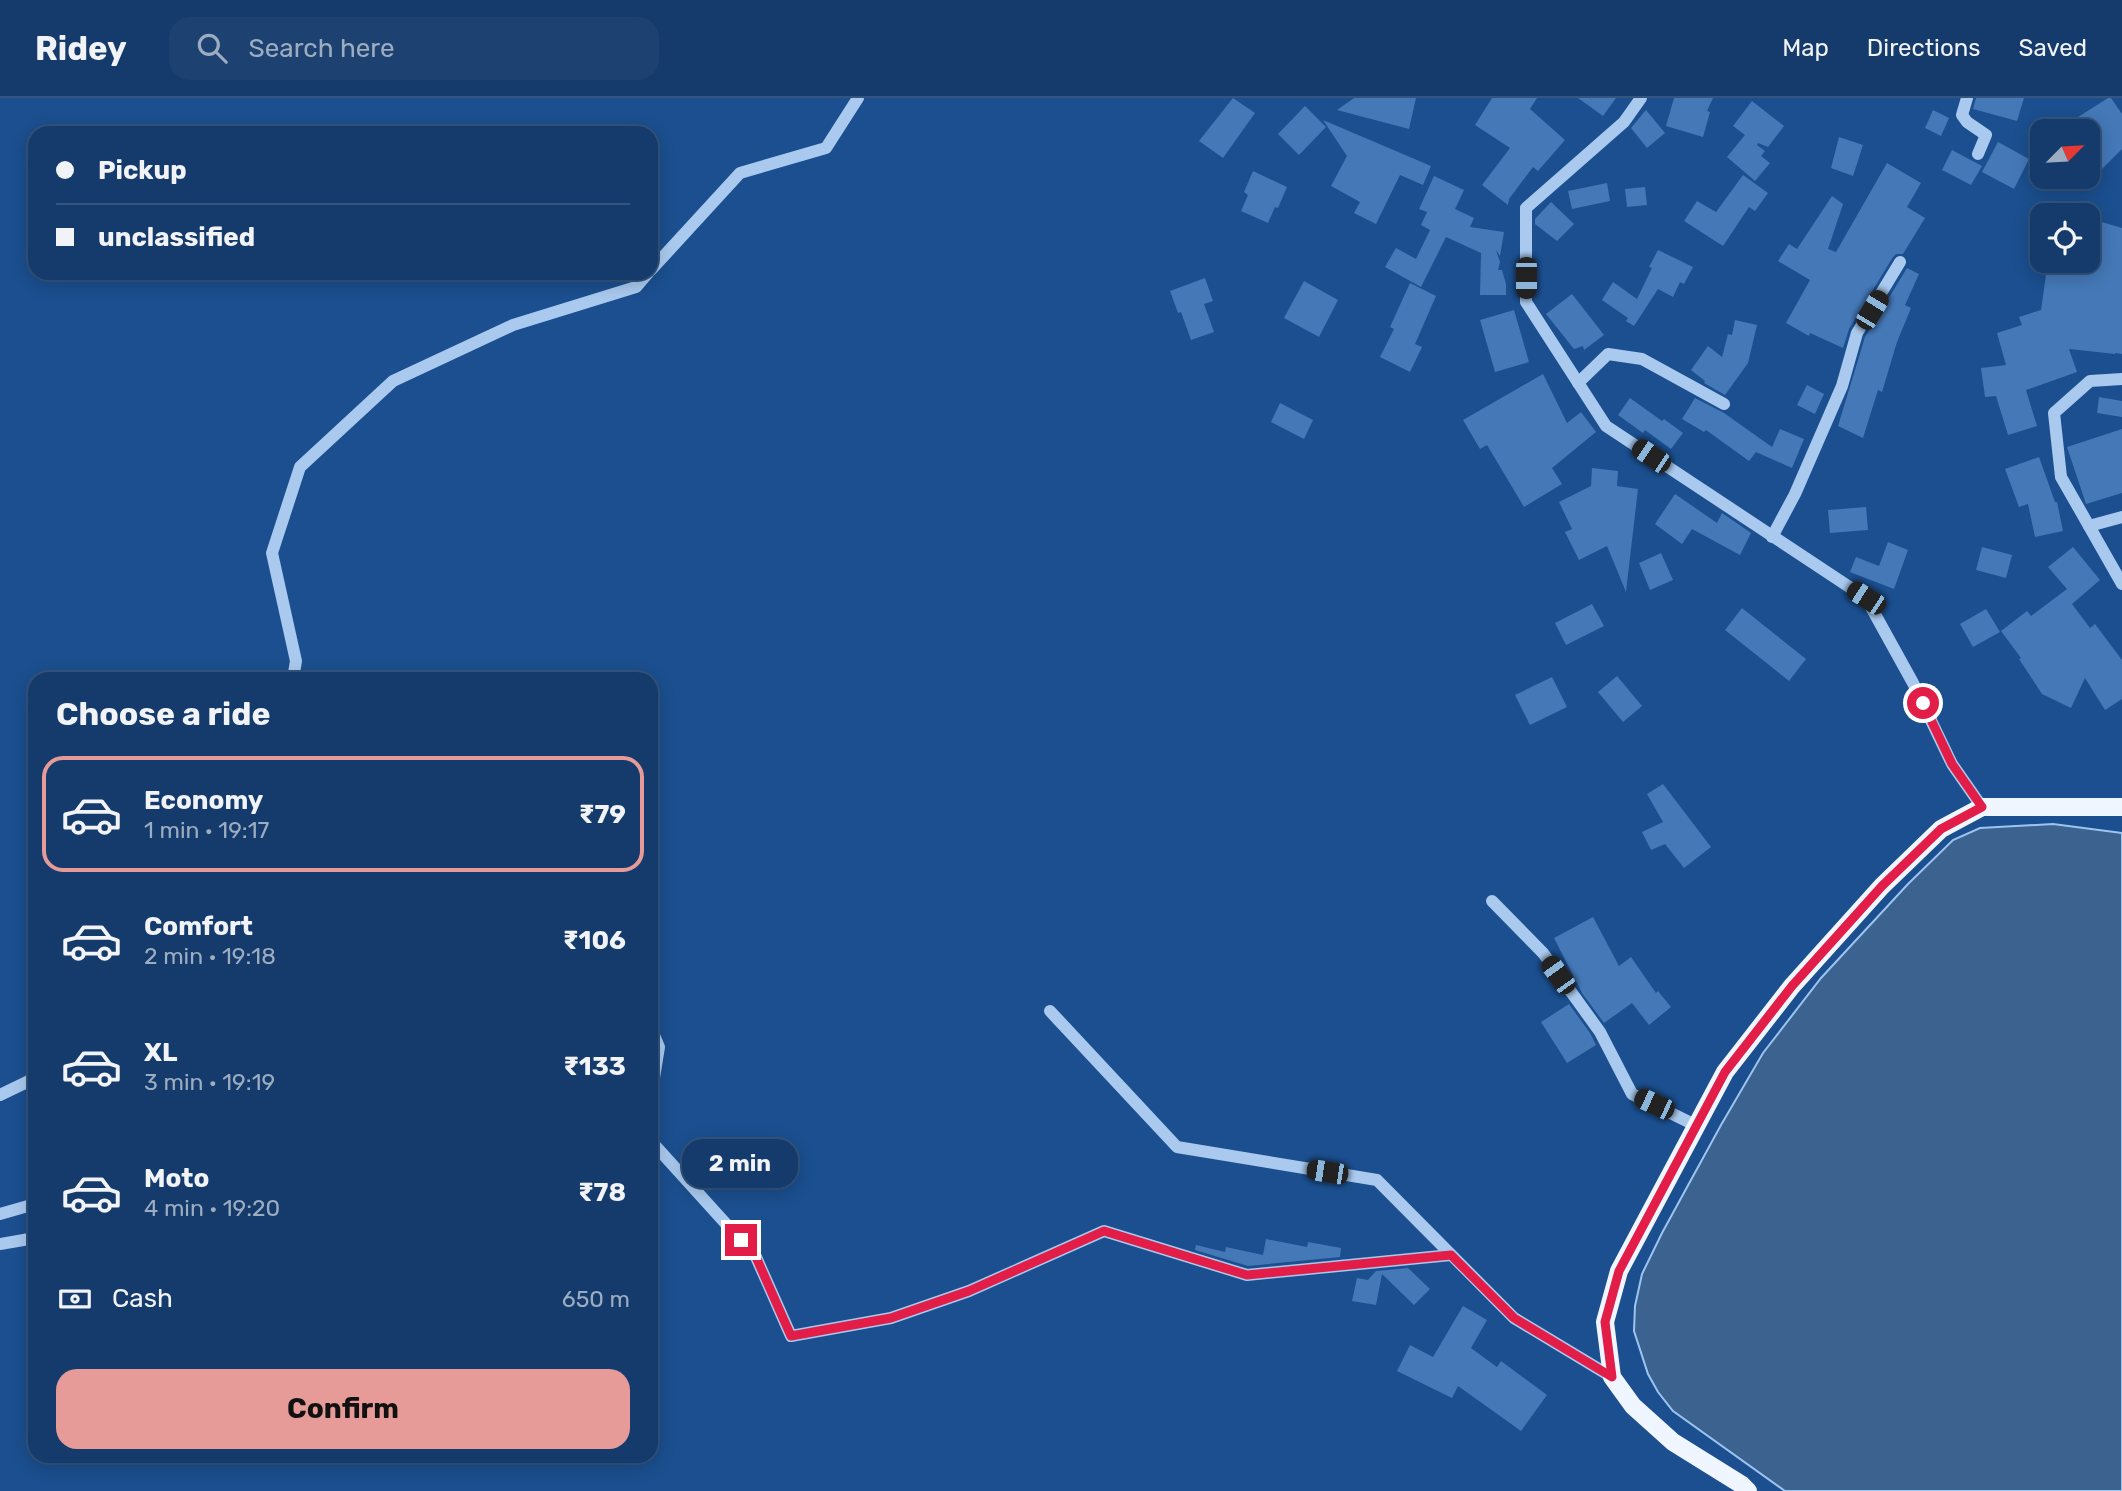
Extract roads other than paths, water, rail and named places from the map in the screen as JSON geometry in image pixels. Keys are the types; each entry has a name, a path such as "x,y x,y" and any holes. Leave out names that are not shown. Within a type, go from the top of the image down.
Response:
{"main road":[{"path":"1748,1491 1673,1442 1633,1406 1612,1377 1605,1322 1619,1271 1725,1072 1801,976 1882,886 1941,829 1982,807 2122,807"}],"street":[{"path":"658,262 740,173 826,148 859,98"},
{"path":"1641,98 1624,122 1526,208 1527,302 1606,425 1866,598 1913,683 1952,764 1982,807"},
{"path":"1967,98 1962,116 1986,135 1978,154"},
{"path":"1772,537 1795,494 1842,386 1857,333 1900,262"},
{"path":"294,672 296,661 272,553 300,467 393,381 513,325 636,286 642,280"},
{"path":"1578,383 1608,354 1642,359 1724,404"},
{"path":"2122,379 2090,381 2054,413 2061,477 2122,584"},
{"path":"2089,526 2122,517"},
{"path":"1492,901 1543,953 1600,1032 1632,1094 1696,1126"},
{"path":"1050,1011 1177,1147 1377,1180 1514,1318 1612,1377"},
{"path":"0,1095 28,1081"},
{"path":"658,1149 756,1257 791,1336 891,1318 969,1291 1104,1231 1247,1275 1451,1255"},
{"path":"0,1214 28,1206"},
{"path":"0,1244 28,1239"}],"water":[{"path":"2053,824 2122,833 2122,1491 1785,1491 1673,1411 1658,1392 1648,1374 1634,1331 1635,1306 1642,1274 1721,1125 1763,1053 1821,978 1908,884 1953,840 1980,828"}]}
